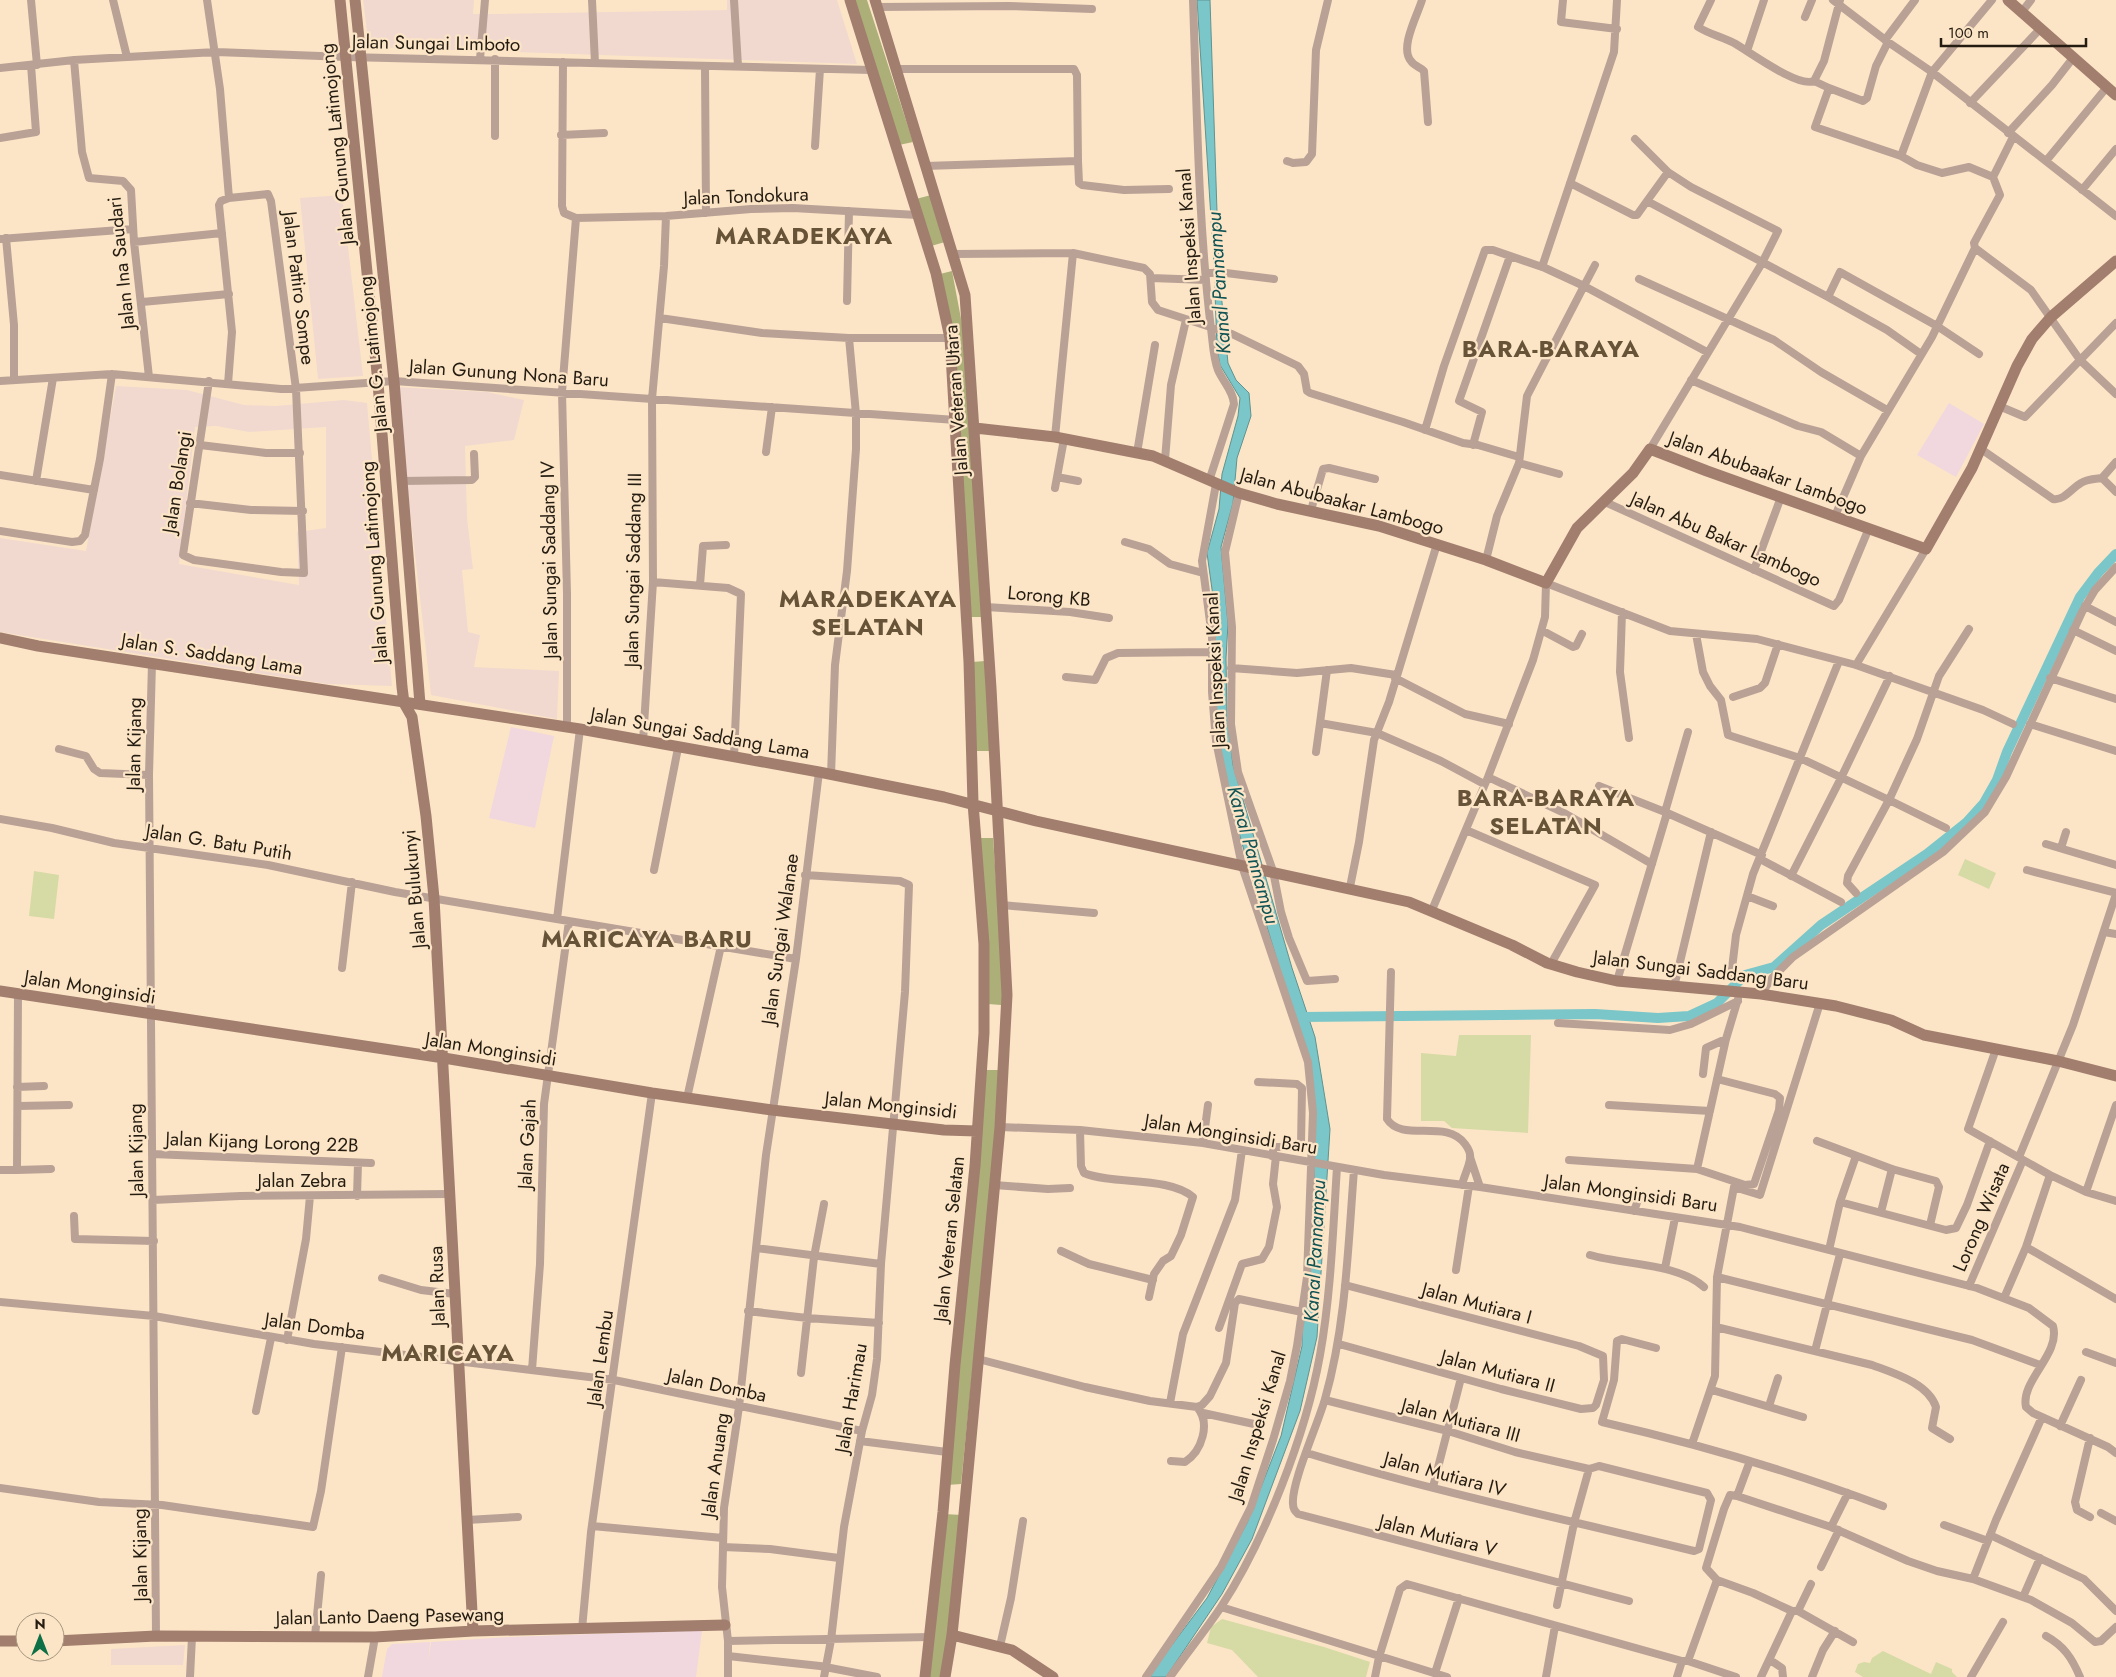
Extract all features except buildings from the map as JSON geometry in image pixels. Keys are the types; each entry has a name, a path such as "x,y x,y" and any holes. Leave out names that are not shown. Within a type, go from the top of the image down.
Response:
{"main road":[{"name":"Jalan Gunung Latimojong","path":"340,0 378,382 404,703"},
{"name":"Jalan G. Latimojong","path":"355,0 394,381 420,704"},
{"name":"Jalan Veteran Utara","path":"850,0 943,298 950,338 967,629 973,803"},
{"path":"2008,0 2116,95"},
{"name":"Jalan Veteran Utara","path":"876,4 965,295 986,607 996,810"},
{"path":"1926,549 1964,484 2022,355 2050,317 2115,264"},
{"name":"Jalan Abubaakar Lambogo","path":"975,428 1060,438 1137,452 1164,460 1237,492 1276,504 1379,526 1486,560 1546,583 1577,528 1633,474 1650,449 1926,549"},
{"path":"967,629 987,627"},
{"name":"Jalan S. Saddang Lama","path":"0,638 420,704"},
{"path":"968,650 988,648"},
{"name":"Jalan Bulukunyi","path":"404,703 412,717 426,816 434,898 444,1058"},
{"path":"412,717 420,704"},
{"name":"Jalan Sungai Saddang Lama","path":"420,704 825,773 973,803 996,810"},
{"name":"Jalan Veteran Selatan","path":"925,1677 944,1499 984,1033 984,944 973,803"},
{"name":"Jalan Sungai Saddang Baru","path":"996,810 1244,867 1271,870 1350,887 1409,902 1432,910 1551,964 1617,981 1701,989 1737,996 1761,994 1820,1003 1877,1016 1924,1035 2058,1061 2116,1076"},
{"name":"Jalan Veteran Selatan","path":"945,1677 952,1634 966,1493 1000,1127 1006,1034 1007,995 996,810"},
{"name":"Jalan Monginsidi","path":"0,991 444,1058 652,1093 772,1110 894,1122 944,1130 977,1131"},
{"path":"984,1033 1006,1034"},
{"name":"Jalan Rusa","path":"444,1058 473,1631"},
{"path":"945,1485 966,1493"},
{"path":"944,1499 966,1493"},
{"name":"Jalan Lanto Daeng Pasewang","path":"65,1641 156,1636 375,1637 473,1631 725,1625"},
{"path":"952,1634 1000,1646 1021,1655 1053,1677"},
{"path":"0,1640 15,1641"}],"street":[{"path":"0,138 36,132 30,0"},
{"path":"113,0 127,57"},
{"path":"207,0 216,52 228,198 221,201 218,205 232,348 228,384"},
{"path":"480,59 485,0"},
{"path":"592,0 595,63"},
{"path":"734,0 738,66"},
{"name":"Jalan Inspeksi Kanal","path":"1146,1677 1204,1594 1241,1529 1282,1411 1298,1346 1307,1277 1313,1113 1308,1062 1244,867 1216,741 1212,692 1210,609 1203,573 1203,550 1215,483 1234,404 1233,394 1217,368 1199,188 1193,0"},
{"path":"1286,161 1294,163 1306,162 1312,154 1316,50 1328,0"},
{"path":"1422,0 1413,23 1408,53 1409,60 1424,71 1428,122"},
{"path":"1563,0 1561,22 1617,29"},
{"path":"1542,266 1614,52 1617,29 1617,0"},
{"path":"1711,0 1697,26 1747,51 1781,71 1808,83 1814,81 1863,101 1867,98 1876,66 1886,41 1916,0"},
{"path":"1747,51 1764,0"},
{"path":"1805,18 1812,0"},
{"path":"1901,156 1932,72 1992,0"},
{"path":"2021,13 2031,0"},
{"path":"1814,81 1824,61 1838,1 1886,41 1932,72 2116,216"},
{"path":"876,4 1056,4 1092,9"},
{"path":"1970,103 2040,29"},
{"name":"Jalan Sungai Limboto","path":"0,68 74,60 216,52 347,57 495,59 705,67 738,66 820,70 871,70"},
{"path":"1835,516 1861,456 1937,326 1975,248 1974,243 2000,195 1993,177 2011,135 2073,58"},
{"path":"495,59 495,136"},
{"name":"Jalan Ina Saudari","path":"74,60 86,172 89,178 123,181 128,184 131,190 134,242 149,377"},
{"path":"563,62 562,206 564,213 576,218"},
{"path":"705,67 706,213"},
{"path":"897,69 1074,69 1077,75 1079,183 1082,185 1124,190 1169,189"},
{"path":"815,146 820,70"},
{"path":"2046,161 2107,86"},
{"path":"1829,88 1815,127 1901,156 1942,173 1969,167 1993,177"},
{"path":"561,135 604,133"},
{"path":"1635,139 1668,172 1691,187 1778,230 1762,263 1650,449"},
{"path":"2082,190 2116,149"},
{"path":"925,166 1078,161"},
{"path":"1570,183 1633,215 1637,215 1668,172"},
{"name":"Jalan Pattiro Sompe","path":"228,198 263,194 270,196 296,389 303,511 304,573"},
{"path":"1647,201 1828,297 1887,330 1922,354"},
{"name":"Jalan Tondokura","path":"576,218 666,216 751,209 850,211 917,215"},
{"path":"847,301 850,211"},
{"name":"Jalan Sungai Saddang III","path":"643,741 653,582 652,399 660,318 666,216"},
{"name":"Jalan Sungai Saddang IV","path":"566,728 568,594 562,392 576,218"},
{"path":"14,379 14,325 3,239 133,229"},
{"path":"134,242 222,233"},
{"path":"1975,248 2031,290 2080,360 2114,389"},
{"path":"1425,430 1482,253 1488,249 1542,266 1584,286 1707,352"},
{"path":"1055,488 1073,253"},
{"path":"953,254 1073,253 1144,268 1148,271 1151,278 1155,307 1186,320 1232,334 1298,366 1304,372 1306,391 1310,393 1559,474"},
{"path":"1473,445 1482,412 1459,401 1510,256"},
{"path":"1486,560 1497,516 1519,460 1527,396 1595,265"},
{"path":"1828,297 1840,272 1937,326 1979,354"},
{"path":"1151,278 1208,276 1226,273 1274,279"},
{"path":"1639,279 1774,340 1820,372 1888,410"},
{"path":"142,302 228,294"},
{"path":"660,318 762,333 848,338 950,338"},
{"path":"1164,460 1171,385 1186,320"},
{"path":"1999,406 2025,417 2116,323"},
{"name":"Jalan Sungai Walanae","path":"772,1110 796,959 805,875 825,773 850,542 856,414 848,338"},
{"path":"1137,452 1155,345"},
{"path":"0,531 72,542 80,541 85,535 112,374"},
{"name":"Jalan Gunung Nona Baru","path":"0,381 112,374 208,381 268,389 296,389 394,381 956,420"},
{"path":"36,481 53,378"},
{"path":"1691,380 1798,426 1821,432 1861,456"},
{"name":"Jalan Bolangi","path":"208,381 200,445 182,550 183,555 187,558 281,572 304,573"},
{"path":"766,452 772,407"},
{"path":"200,445 244,451 300,453"},
{"path":"1981,449 2053,499 2060,499 2082,482 2102,478 2116,462"},
{"path":"402,481 472,480 475,477 474,454"},
{"path":"1311,510 1324,469 1329,468 1375,479"},
{"path":"0,475 94,490"},
{"path":"1057,477 1078,481"},
{"path":"2102,478 2116,492"},
{"name":"Jalan Inspeksi Kanal","path":"1237,492 1225,552 1232,612 1230,724 1238,772 1271,870 1281,912 1306,979 1309,982 1335,979"},
{"path":"1754,570 1781,497"},
{"name":"Jalan Abu Bakar Lambogo","path":"1605,502 1833,606 1839,600 1869,528"},
{"path":"190,503 252,510 303,511"},
{"path":"1125,542 1149,549 1170,564 1203,573"},
{"path":"1350,887 1377,732 1436,544"},
{"path":"700,586 704,546 726,545"},
{"path":"1856,665 1926,549"},
{"path":"1761,994 1772,978 1793,958 1966,833 1995,799 2085,606 2095,590 2116,567"},
{"path":"653,582 728,588 741,594 734,758"},
{"path":"1432,910 1509,724 1543,630 1546,583 1663,629 1696,634 1744,636 1856,665 1932,691 2014,724"},
{"path":"2085,606 2116,622"},
{"name":"Lorong KB","path":"986,607 1070,612 1109,618"},
{"path":"1622,612 1620,672 1628,738"},
{"path":"1856,893 1847,884 1848,876 1890,798 1917,739 1932,691 1939,676 1969,629"},
{"path":"1543,630 1572,647 1576,646 1582,634"},
{"path":"2073,630 2116,650"},
{"path":"1696,634 1703,672 1710,686 1721,700 1728,735 1800,758 1890,798 1946,828"},
{"path":"1733,697 1760,688 1765,683 1778,644"},
{"path":"1066,677 1095,680 1106,658 1118,653 1212,652"},
{"path":"1732,977 1736,935 1747,896 1839,661"},
{"name":"Jalan Kijang","path":"152,663 149,776 152,1154 159,1504 156,1636"},
{"path":"1231,668 1291,672 1367,669 1396,676 1465,714 1509,724"},
{"path":"1316,752 1327,670"},
{"path":"1792,876 1842,778 1890,676"},
{"path":"2050,678 2116,699"},
{"path":"1320,723 1377,732 1564,813 1652,864"},
{"path":"2030,724 2116,751"},
{"path":"557,919 580,730"},
{"path":"1617,981 1652,864 1688,732"},
{"path":"654,870 678,748"},
{"path":"59,749 86,756 94,769 100,773 149,776"},
{"path":"1599,786 1712,832 1761,857 1840,902"},
{"name":"Jalan G. Batu Putih","path":"0,819 52,828 114,843 268,865 395,892 796,959"},
{"path":"1466,830 1595,885 1551,964"},
{"path":"1674,987 1712,832"},
{"path":"2061,848 2066,832"},
{"path":"2046,844 2116,865"},
{"path":"2027,870 2116,893"},
{"name":"Jalan Harimau","path":"805,875 900,880 909,885 904,992 872,1395 862,1431 839,1558 831,1640 824,1677"},
{"path":"342,968 352,882"},
{"name":"Lorong Wisata","path":"1969,1286 2073,1025 2116,893"},
{"path":"1747,896 1773,906"},
{"path":"1002,906 1094,913"},
{"name":"Jalan Gajah","path":"532,1370 540,1264 543,1119 569,921"},
{"path":"2104,932 2116,934"},
{"path":"687,1098 721,946"},
{"path":"1391,972 1391,1030 1386,1116 1388,1122 1398,1129 1438,1131 1460,1137 1468,1148 1480,1187"},
{"path":"17,1170 18,994"},
{"path":"1558,1023 1670,1030 1692,1024 1737,996"},
{"path":"1697,1169 1737,996"},
{"path":"1692,1444 1716,1376 1717,1277 1734,1187 1760,1195 1820,1003"},
{"path":"1703,1074 1706,1048 1726,1039"},
{"path":"1996,1049 1968,1127 1974,1133 2050,1175 2086,1192 2116,1201"},
{"path":"1570,1160 1697,1169 1745,1185 1754,1184 1779,1110 1780,1100 1775,1094 1717,1079"},
{"path":"1219,1328 1242,1264 1262,1259 1269,1247 1277,1207 1273,1184 1275,1166 1274,1147 1301,1145 1302,1088 1298,1084 1258,1082"},
{"path":"17,1086 44,1086"},
{"name":"Jalan Lembu","path":"582,1629 592,1526 614,1380 652,1093"},
{"path":"18,1106 69,1105"},
{"path":"1203,1143 1208,1105"},
{"path":"2086,1192 2116,1105"},
{"path":"1609,1106 1710,1111"},
{"name":"Jalan Anuang","path":"728,1677 728,1641 722,1587 724,1508 739,1406 748,1311 772,1110"},
{"name":"Jalan Monginsidi Baru","path":"1000,1127 1080,1130 1203,1143 1354,1170 1480,1187 1675,1218 1686,1217 1727,1224 1969,1286 2036,1312 2053,1326 2054,1342 2040,1365 2026,1396 2025,1404 2028,1410 2090,1438 2116,1453"},
{"path":"1080,1130 1081,1166 1084,1173 1161,1186 1184,1192 1193,1197 1188,1215 1173,1250 1168,1259 1159,1266 1149,1297"},
{"path":"1817,1141 1892,1169 1939,1183 1930,1224"},
{"path":"1840,1202 1952,1230 1959,1224 1990,1141"},
{"path":"1170,1403 1183,1334 1236,1195 1242,1150"},
{"name":"Jalan Kijang Lorong 22B","path":"152,1154 371,1163"},
{"path":"1829,1250 1840,1202 1856,1156"},
{"path":"1456,1270 1470,1157"},
{"path":"357,1196 358,1163"},
{"path":"1170,1677 1220,1607 1248,1560 1265,1525 1308,1407 1324,1333 1335,1167"},
{"path":"0,1170 51,1169"},
{"path":"1880,1212 1892,1169"},
{"path":"1308,1453 1325,1400 1339,1344 1354,1170"},
{"path":"2004,1298 2026,1247 2050,1175"},
{"path":"994,1185 1048,1189 1070,1188"},
{"name":"Jalan Zebra","path":"153,1200 216,1197 450,1194"},
{"path":"287,1340 306,1239 310,1196"},
{"path":"1634,1211 1638,1200"},
{"path":"801,1373 814,1257 824,1204"},
{"path":"74,1216 75,1239 154,1241"},
{"path":"1665,1268 1675,1218"},
{"path":"2026,1247 2116,1299"},
{"path":"756,1248 814,1257 881,1264"},
{"path":"1060,1251 1089,1264 1153,1280"},
{"path":"1814,1351 1840,1254"},
{"path":"1590,1255 1612,1261 1665,1268 1695,1280 1704,1287"},
{"path":"1717,1277 1972,1340 2040,1365"},
{"path":"382,1278 421,1290 455,1294"},
{"name":"Jalan Mutiara I","path":"1345,1285 1580,1346 1601,1354"},
{"path":"1171,1461 1184,1462 1194,1454 1205,1427 1200,1410 1210,1396 1226,1363 1235,1303 1239,1299 1302,1312"},
{"name":"Jalan Domba","path":"0,1302 154,1316 271,1338 614,1380 862,1431"},
{"path":"748,1311 807,1318 879,1323"},
{"path":"1716,1327 1872,1365 1914,1384 1935,1402 1936,1410 1932,1423 1933,1430 1950,1438"},
{"path":"256,1411 271,1338"},
{"path":"1656,1348 1622,1339 1617,1341 1614,1380 1602,1422 1692,1444 1750,1461 1883,1506"},
{"name":"Jalan Mutiara II","path":"1339,1344 1552,1402 1588,1409 1598,1402 1604,1380 1605,1359 1601,1354"},
{"path":"0,1488 99,1502 159,1504 313,1527 321,1491 342,1347"},
{"path":"2086,1352 2116,1362"},
{"path":"978,1359 1085,1387 1150,1401 1170,1403 1254,1424"},
{"path":"1433,1487 1461,1378"},
{"path":"1769,1406 1778,1378"},
{"path":"2060,1426 2080,1380"},
{"path":"1712,1390 1803,1416"},
{"name":"Jalan Mutiara III","path":"1325,1400 1448,1432 1515,1452 1590,1470 1598,1466 1707,1493 1710,1496"},
{"path":"1973,1579 2042,1417"},
{"path":"2090,1438 2075,1502 2078,1510 2090,1517"},
{"path":"860,1441 947,1452"},
{"name":"Jalan Mutiara IV","path":"1308,1453 1523,1512 1696,1551 1699,1549 1712,1500 1710,1496"},
{"name":"Jalan Mutiara V","path":"1308,1453 1293,1500 1294,1510 1306,1517 1630,1601"},
{"path":"1737,1496 1750,1461"},
{"path":"1557,1605 1574,1523 1590,1470"},
{"path":"1831,1527 1848,1493"},
{"path":"1853,1642 1795,1611 1717,1580 1706,1568 1730,1495 1831,1527 1915,1563 1973,1579 2023,1597 2072,1623 2095,1642 2100,1641 2116,1627"},
{"path":"2101,1513 2116,1521"},
{"path":"467,1520 518,1517"},
{"path":"1000,1646 1011,1598 1023,1521"},
{"path":"1944,1525 1989,1538 2040,1558 2084,1579 2116,1611"},
{"path":"592,1526 723,1538"},
{"path":"1821,1567 1839,1530"},
{"path":"723,1548 770,1549 839,1558"},
{"path":"2023,1597 2040,1558"},
{"path":"315,1636 321,1575"},
{"path":"1678,1677 1717,1580"},
{"path":"1375,1677 1378,1661 1402,1586 1410,1584 1736,1677"},
{"path":"1761,1677 1795,1611 1812,1584"},
{"path":"1435,1673 1459,1598"},
{"path":"1220,1607 1378,1661 1447,1677"},
{"path":"1971,1677 2003,1622"},
{"path":"1546,1677 1555,1626"},
{"path":"1812,1677 1823,1650 1835,1632"},
{"path":"2046,1636 2059,1643 2068,1652 2080,1677"},
{"path":"190,1677 192,1637"},
{"path":"368,1677 375,1637"},
{"path":"728,1641 930,1637"},
{"path":"728,1656 827,1667 877,1677"},
{"path":"1770,1660 1782,1668 1783,1677"}],"shaded area":[{"path":"363,0 474,0 473,14 494,14 727,10 727,0 837,0 857,64 369,47"},
{"path":"342,195 363,376 318,379 300,198"},
{"path":"116,386 187,390 244,405 276,406 344,400 367,403 392,686 327,684 0,632 0,538 86,551","holes":["216,426 249,432 326,427 326,528 297,532 299,585 179,564 195,427"]},
{"path":"396,387 487,392 524,400 514,440 465,446 467,518 473,569 462,570 468,632 480,635 474,667 559,671 557,719 431,695"},
{"path":"1949,403 1984,424 1956,477 1917,455"},
{"path":"511,727 554,736 535,828 489,818"},
{"path":"702,1630 696,1677 382,1677 387,1649 392,1644 430,1642 428,1664 431,1642"},
{"path":"185,1645 183,1665 111,1665 111,1649"}],"green space":[{"path":"853,0 867,0 913,142 899,145"},
{"path":"931,195 945,242 931,246 916,199"},
{"path":"952,271 962,324 983,617 968,617 940,274"},
{"path":"985,661 990,751 972,751 972,662"},
{"path":"978,838 993,838 1004,993 1001,1005 988,1004"},
{"path":"1965,859 1996,873 1989,889 1958,875"},
{"path":"34,871 59,875 54,919 29,916"},
{"path":"1459,1035 1531,1035 1528,1133 1452,1128 1444,1121 1421,1121 1421,1053 1456,1056"},
{"path":"983,1070 1000,1070 997,1127 961,1484 947,1485"},
{"path":"944,1514 962,1515 942,1677 926,1677"},
{"path":"1222,1619 1324,1647 1370,1662 1366,1677 1258,1677 1232,1650 1207,1643 1211,1627"},
{"path":"1883,1651 1931,1674 1936,1662 1952,1669 1952,1672 1957,1677 1863,1677 1855,1672 1858,1664 1870,1663 1872,1658"}],"water":[{"name":"Kanal Pannampu","path":"1197,0 1210,0 1219,272 1228,363 1236,380 1249,393 1251,416 1237,458 1233,503 1221,547 1228,624 1226,658 1227,718 1233,765 1292,968 1315,1037 1330,1129 1317,1337 1300,1411 1252,1539 1222,1594 1166,1677 1148,1677 1207,1598 1247,1523 1281,1436 1302,1346 1302,1312 1309,1286 1314,1199 1315,1116 1312,1076 1224,778 1214,691 1215,611 1207,553 1219,509 1222,474 1238,416 1240,398 1220,365 1217,348 1214,265"}],"waterway":[{"path":"1301,1017 1595,1014 1658,1018 1689,1016 1717,1003 1745,975 1774,967 1821,925 1927,854 1966,823 1984,803 1997,780 2007,752 2080,597 2098,573 2116,554"}],"district":[{"name":"MARADEKAYA","path":"804,235"},
{"name":"BARA-BARAYA","path":"1551,348"},
{"name":"MARADEKAYA SELATAN","path":"868,612"},
{"name":"BARA-BARAYA SELATAN","path":"1546,811"},
{"name":"MARICAYA BARU","path":"647,938"},
{"name":"MARICAYA","path":"448,1352"}]}
